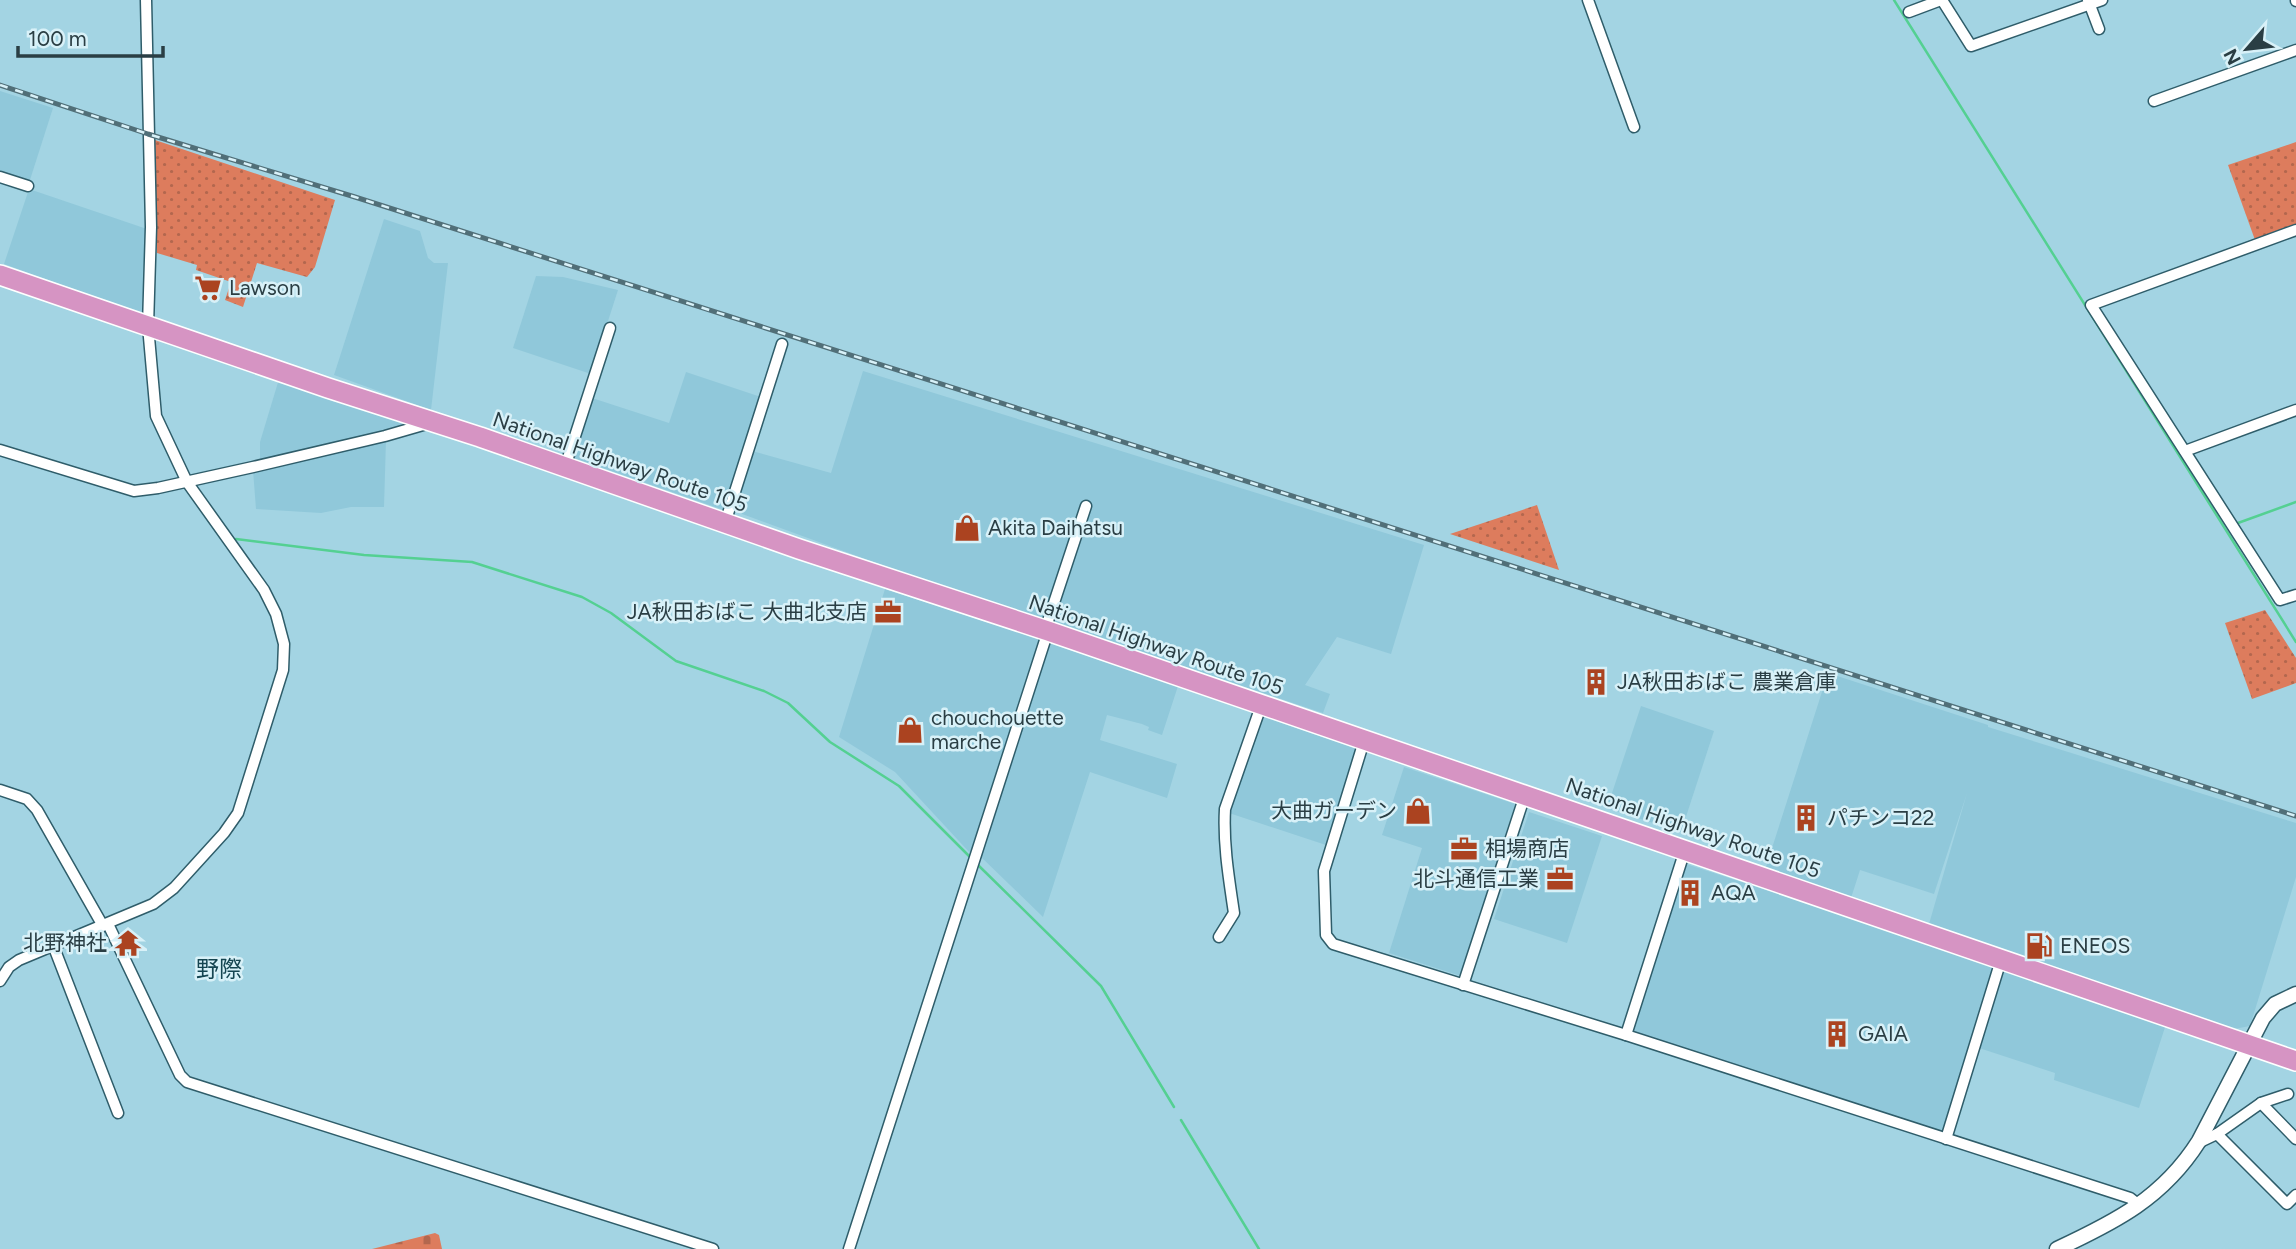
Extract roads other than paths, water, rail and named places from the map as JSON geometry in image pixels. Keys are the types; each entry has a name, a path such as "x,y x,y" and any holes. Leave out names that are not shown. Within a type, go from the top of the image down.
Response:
{"highway":[{"name":"National Highway Route 105","path":"0,275 1525,794 2296,1061"}],"street":[{"path":"0,981 5,966 153,904 174,888 224,833 237,813 283,670 284,645 276,614 264,590 187,482 156,416 148,326 151,227 146,0"},
{"path":"1588,0 1634,127"},
{"path":"1909,12 1942,0 1971,46 2089,2 2102,0"},
{"path":"2089,2 2099,29"},
{"path":"2154,101 2296,50"},
{"path":"0,177 28,186"},
{"path":"2296,230 2091,305 2280,600 2296,594"},
{"path":"565,467 610,328"},
{"path":"725,523 782,344"},
{"path":"2185,451 2296,410"},
{"path":"0,450 134,491 187,482 385,436 433,422"},
{"path":"849,1249 1086,506"},
{"path":"1219,937 1234,914 1227,863 1225,809 1261,706"},
{"path":"1364,741 1324,871 1326,935 1333,944 1626,1035 2130,1198 2138,1205"},
{"path":"0,790 27,799 37,810 106,925 180,1075 187,1082 713,1249"},
{"path":"1462,985 1525,794"},
{"path":"1626,1035 1685,850"},
{"path":"53,945 118,1113"},
{"path":"1945,1139 2001,960"},
{"path":"2057,1249 2114,1222 2167,1181 2189,1157 2263,1018 2275,1004 2296,994"},
{"path":"2197,1143 2217,1133 2261,1103 2288,1094"},
{"path":"2261,1103 2296,1139"},
{"path":"2217,1133 2287,1204 2296,1195"}],"waterway":[{"path":"1894,0 2296,642"},
{"path":"2238,523 2296,502"},
{"path":"236,539 364,555 472,562 582,597 611,613 676,661 764,691 788,703 830,742 899,786 972,859"},
{"path":"977,864 1101,986 1174,1107"},
{"path":"1181,1120 1259,1249"}],"railway":[{"path":"0,85 2296,816"}],"place":[{"name":"Lawson","path":"208,288"},
{"name":"Akita Daihatsu","path":"967,528"},
{"name":"JA秋田おばこ 大曲北支店","path":"888,612"},
{"name":"JA秋田おばこ 農業倉庫","path":"1596,682"},
{"name":"chouchouette marche","path":"910,730"},
{"name":"大曲ガーデン","path":"1418,811"},
{"name":"パチンコ22","path":"1806,818"},
{"name":"相場商店","path":"1464,849"},
{"name":"北斗通信工業","path":"1560,879"},
{"name":"AQA","path":"1690,893"},
{"name":"北野神社","path":"128,943"},
{"name":"ENEOS","path":"2039,946"},
{"name":"GAIA","path":"1837,1034"}],"district":[{"name":"野際","path":"219,969"}]}
